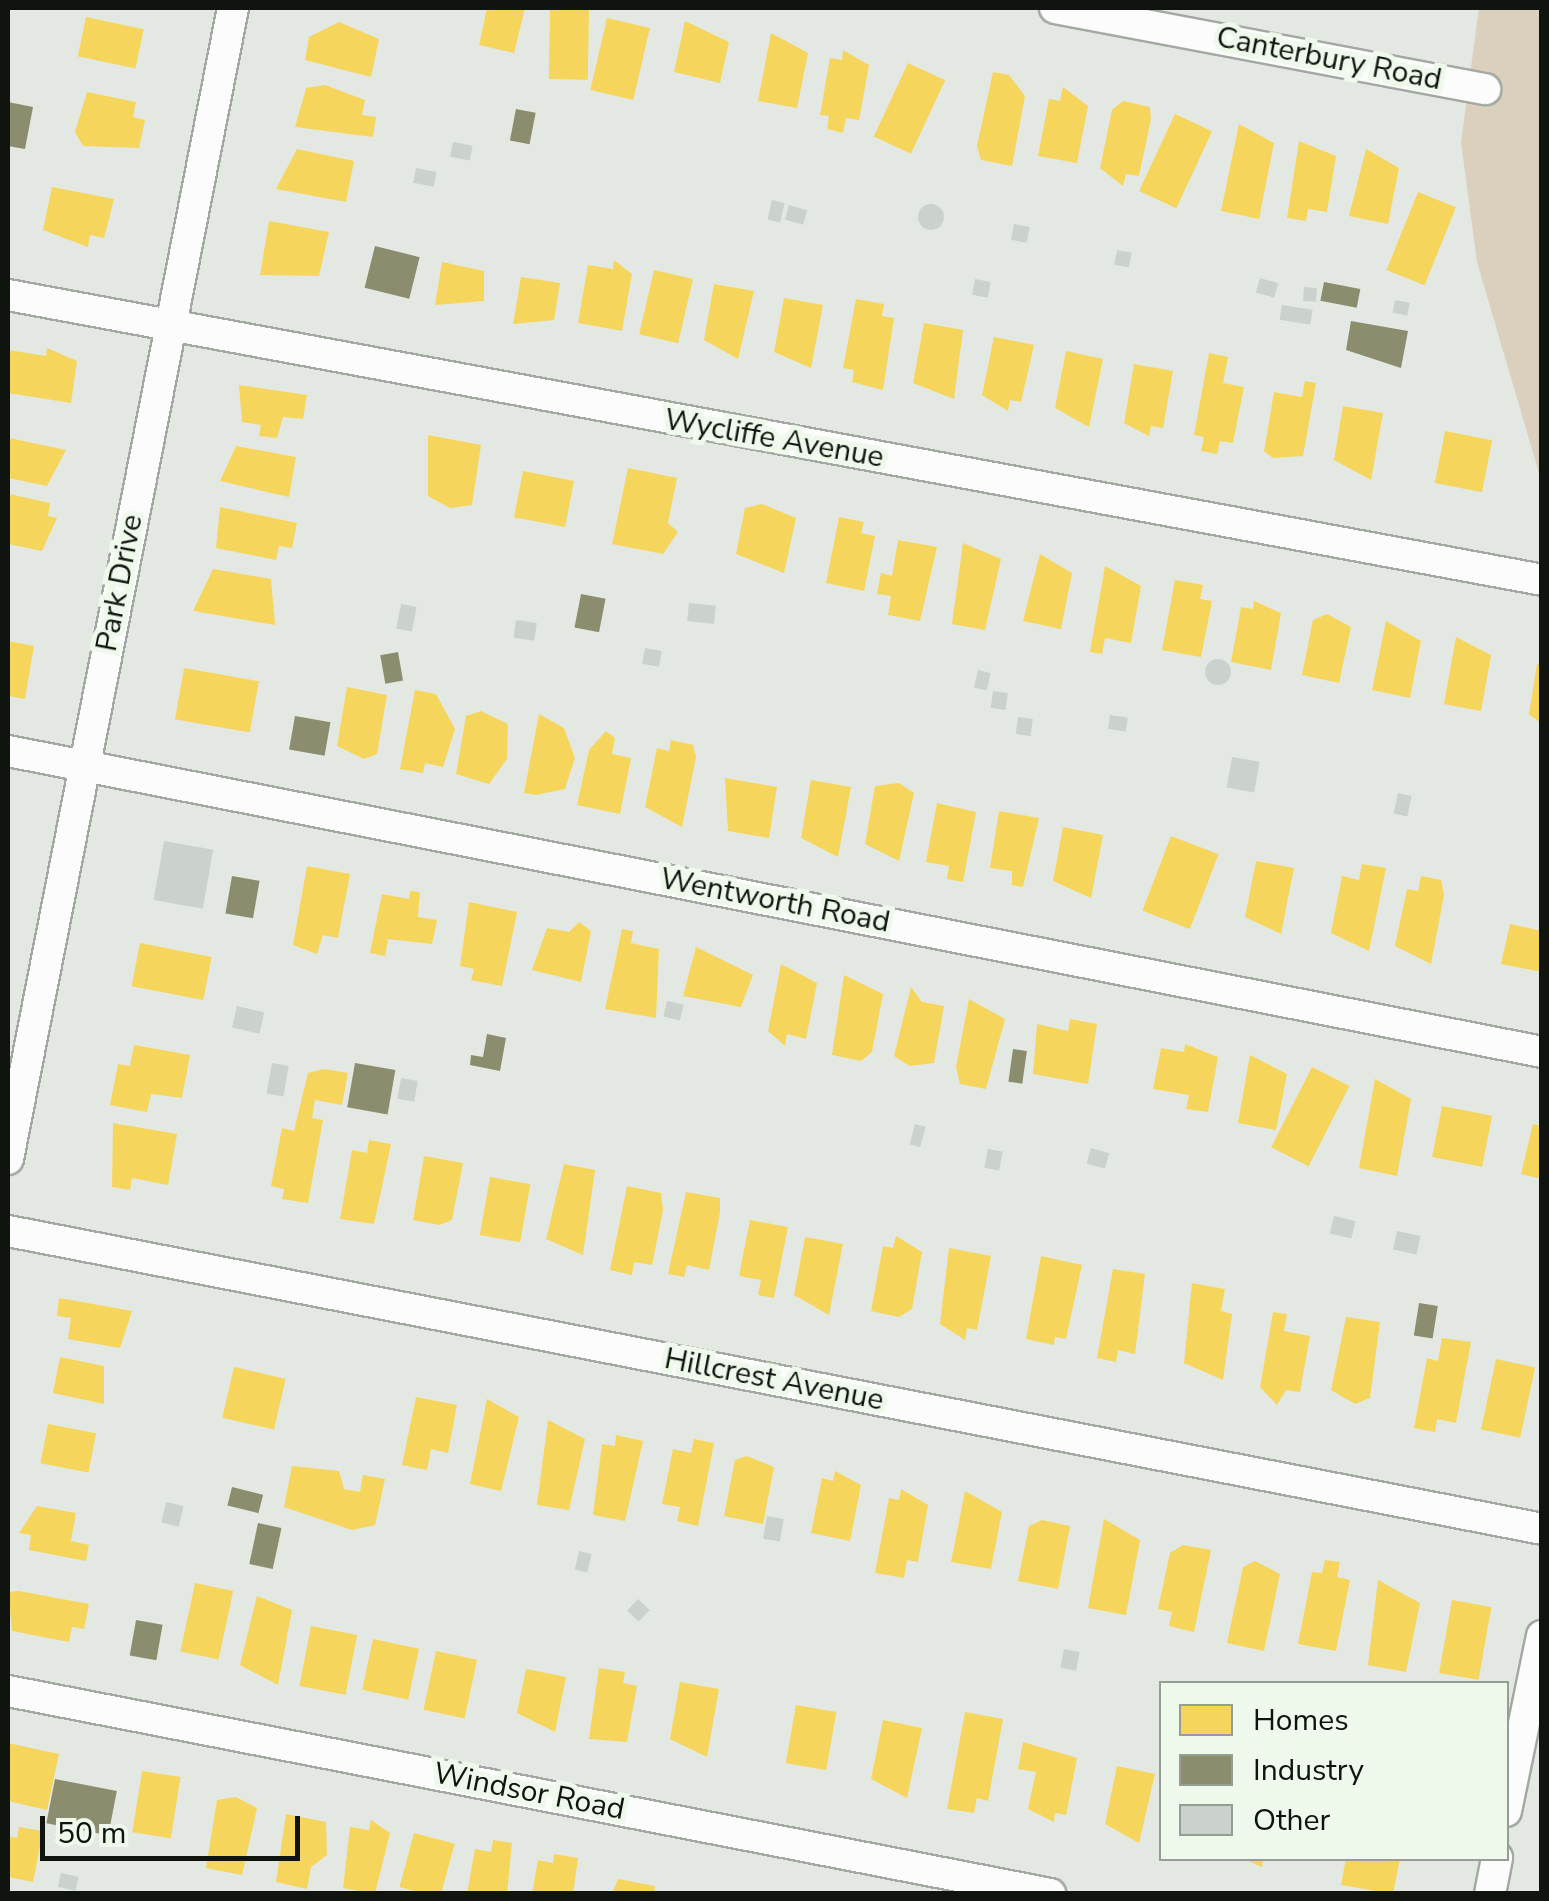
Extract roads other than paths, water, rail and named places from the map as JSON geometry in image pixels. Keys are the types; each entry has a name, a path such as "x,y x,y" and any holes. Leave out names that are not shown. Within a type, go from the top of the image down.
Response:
{"street":[{"name":"Park Drive","path":"8,1159 232,8"},
{"name":"Canterbury Road","path":"1055,8 1485,89"},
{"name":"Wycliffe Avenue","path":"8,295 170,330 1542,580"},
{"name":"Wentworth Road","path":"8,751 1542,1052"},
{"name":"Hillcrest Avenue","path":"8,1232 1542,1529"},
{"path":"1509,1796 1542,1636"},
{"name":"Windsor Road","path":"8,1691 1050,1894"},
{"path":"1490,1894 1496,1861"}]}
